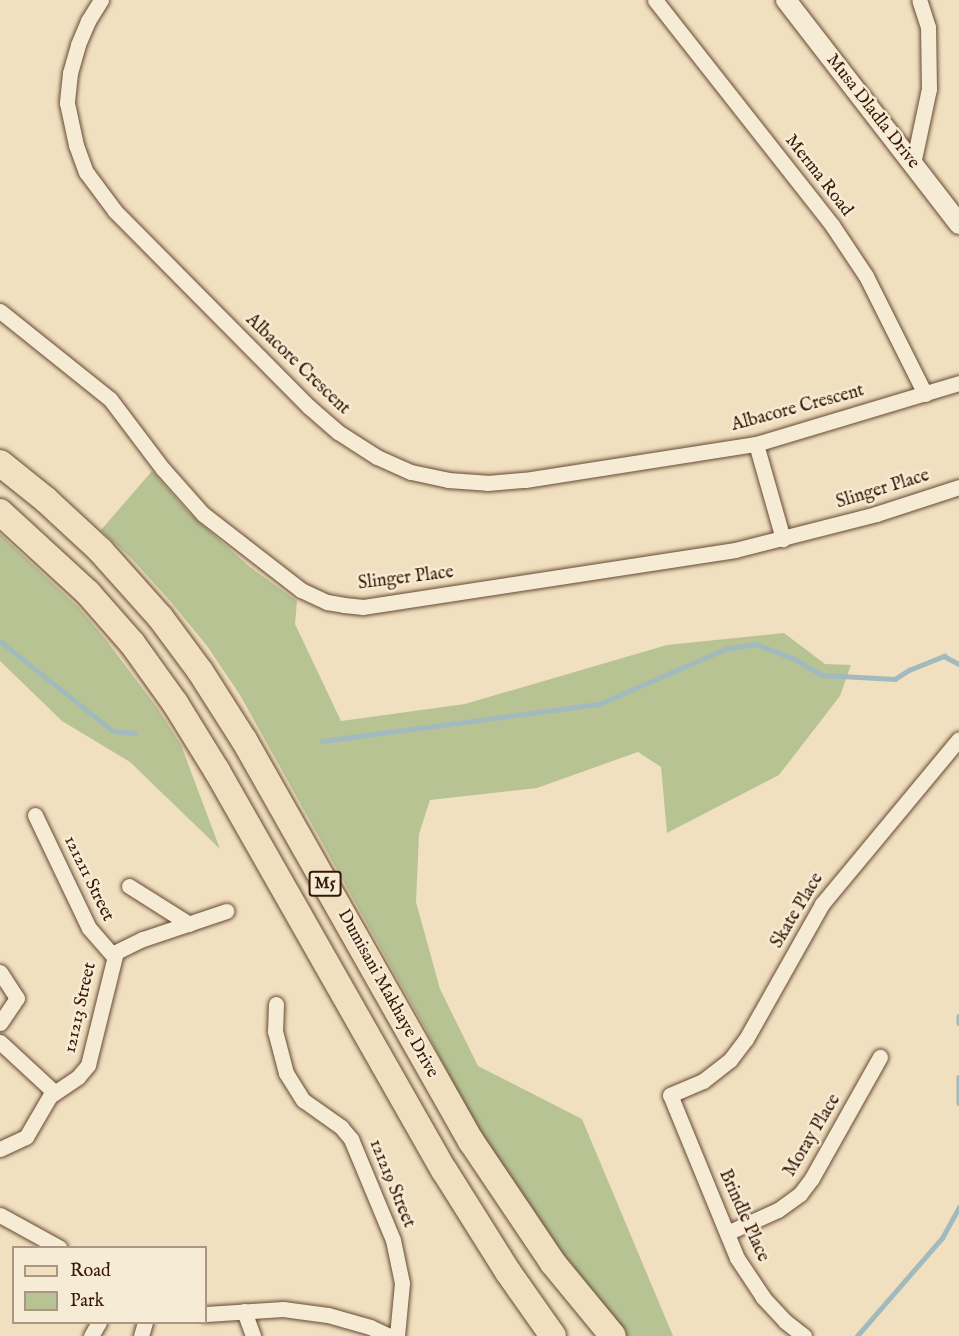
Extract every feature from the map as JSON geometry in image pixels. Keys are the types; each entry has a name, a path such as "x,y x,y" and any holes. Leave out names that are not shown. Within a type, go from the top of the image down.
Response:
{"main road":[{"name":"Dumisani Makhaye Drive","path":"0,463 46,500 100,550 160,616 194,663 244,740 471,1142 553,1263 613,1336"},
{"name":"Dumisani Makhaye Drive","path":"0,512 88,593 132,643 175,703 218,771 444,1170 508,1272 553,1336"}],"street":[{"name":"Albacore Crescent","path":"101,0 78,45 70,73 67,103 76,145 86,172 115,211 308,406 338,432 377,457 411,472 448,480 487,483 525,480 756,444 959,383"},
{"name":"Merma Road","path":"654,0 832,225 866,276 925,394"},
{"name":"Musa Dladla Drive","path":"786,0 959,224"},
{"path":"913,164 929,89 928,27 920,0"},
{"name":"Slinger Place","path":"0,311 110,399 163,469 203,514 285,579 327,602 363,607 735,550 876,514 959,486"},
{"path":"756,444 783,539"},
{"name":"Skate Place","path":"670,1095 703,1081 730,1060 746,1039 822,904 959,739"},
{"name":"121211 Street","path":"35,815 89,928 113,956"},
{"path":"129,886 189,924"},
{"name":"121213 Street","path":"0,1149 26,1137 54,1092 78,1077 90,1060 113,956 126,946 226,911"},
{"path":"0,972 17,998 0,1023"},
{"name":"121219 Street","path":"276,1004 275,1031 286,1073 303,1100 341,1127 351,1139 393,1240 402,1282 398,1336"},
{"path":"0,1042 54,1092"},
{"name":"Moray Place","path":"728,1233 778,1210 800,1194 812,1178 880,1057"},
{"name":"Brindle Place","path":"670,1095 737,1258 763,1297 785,1321 804,1336"},
{"path":"0,1215 56,1246"},
{"path":"207,1314 283,1309 328,1315 370,1327 389,1336"},
{"path":"244,1311 253,1336"}],"green space":[{"path":"152,471 189,513 250,567 297,601 295,624 341,721 465,704 667,645 784,633 825,664 851,665 840,696 779,775 667,833 661,767 638,752 537,788 430,800 419,834 416,902 440,989 478,1066 582,1119 673,1336 627,1336 567,1266 475,1127 424,1026 240,695 207,646 171,602 132,559 101,530"},
{"path":"0,534 78,607 158,709 181,745 220,849 130,762 62,721 0,661"}],"waterway":[{"path":"0,641 113,731 135,733"},
{"path":"322,741 599,704 725,649 756,644 793,658 823,675 895,679 909,670 944,656 959,664"},
{"path":"959,1016 959,1023"},
{"path":"959,1077 959,1103"},
{"path":"857,1336 942,1238 959,1207"}]}
